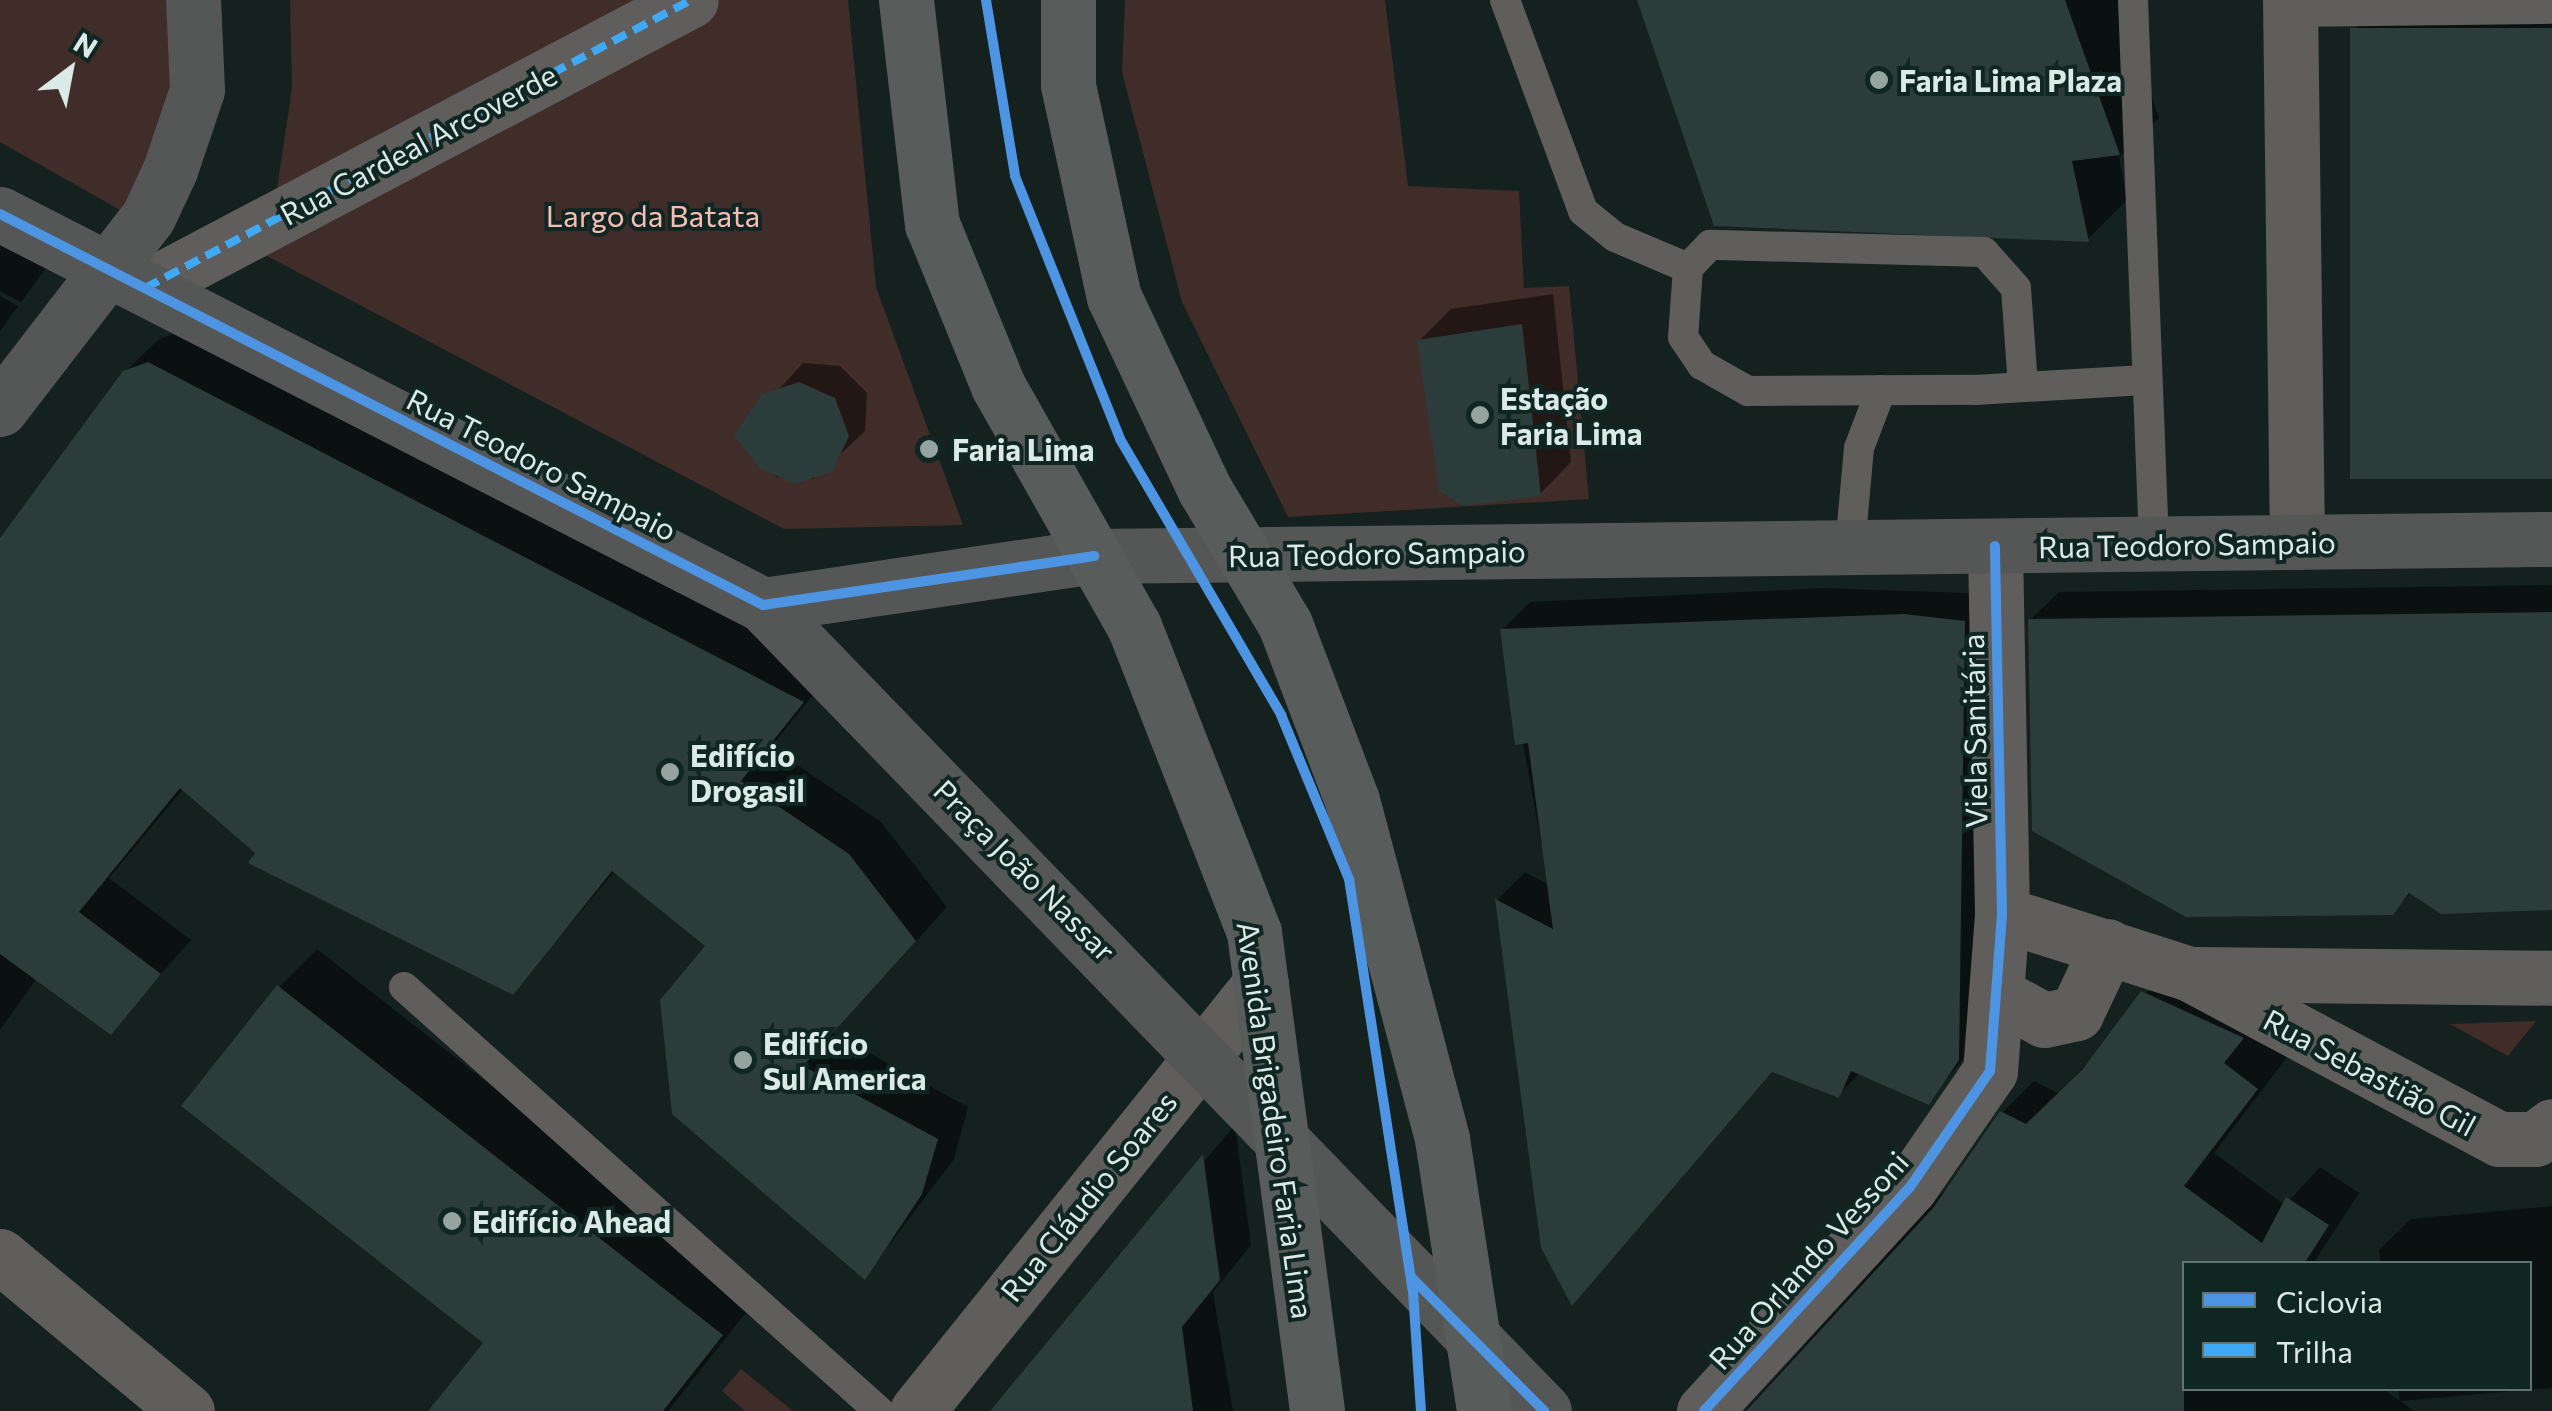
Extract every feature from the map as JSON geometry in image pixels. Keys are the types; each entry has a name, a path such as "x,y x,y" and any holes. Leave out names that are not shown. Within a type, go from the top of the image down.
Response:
{"highway":[{"name":"Avenida Brigadeiro Faria Lima","path":"906,0 932,224 998,386 1134,626 1224,844 1261,983 1318,1411"},
{"path":"1068,0 1068,85 1114,297 1205,490 1250,555 1352,800 1442,1139 1478,1347 1484,1411"}],"main road":[{"path":"123,278 170,170 197,90 192,0"},
{"name":"Rua Teodoro Sampaio","path":"0,214 763,605 1094,556 2552,539"},
{"name":"Rua Cardeal Arcoverde","path":"0,409 123,278"},
{"name":"Praça João Nassar","path":"763,605 1544,1411"}],"street":[{"name":"Rua Cardeal Arcoverde","path":"123,278 691,0"},
{"path":"2290,6 2297,542"},
{"name":"Viela Sanitária","path":"1996,546 2002,914"},
{"name":"Rua Sebastião Gil","path":"2002,914 2190,974 2447,1118 2499,1139 2535,1140 2552,1126"},
{"name":"Rua Orlando Vessoni","path":"1704,1411 1953,1134 1990,1071 2000,996 2002,914"},
{"path":"2000,996 2044,1020 2076,1013 2108,946"},
{"name":"Rua Sebastião Gil","path":"2190,974 2552,978"},
{"name":"Rua Cláudio Soares","path":"917,1411 1261,983"},
{"path":"0,1256 187,1411"}],"lane":[{"path":"1505,0 1584,211 1615,237 1688,268"},
{"path":"2133,0 2154,544"},
{"path":"2290,6 2552,8"},
{"path":"2023,386 2016,288 1984,252 1710,245 1688,268 1683,338 1702,365 1748,390 1881,390 2023,386 2145,380"},
{"path":"1850,547 1859,448 1881,390"},
{"path":"404,986 879,1411"}],"green space":[{"path":"0,0 166,0 173,73 149,161 120,210 0,142"},
{"name":"Largo da Batata","path":"290,0 848,0 876,287 963,525 784,529 267,256 292,88"},
{"path":"1125,0 1385,0 1408,186 1519,191 1524,288 1569,286 1589,499 1288,517 1182,302 1122,72"},
{"path":"2536,1021 2508,1056 2450,1024"},
{"path":"741,1369 793,1411 745,1411 722,1391"}],"building":[{"name":"Faria Lima Plaza","path":"1637,0 2065,0 2120,155 2072,161 2089,242 1714,226"},
{"path":"2350,28 2552,28 2552,479 2350,479"},
{"name":"Estação Faria Lima","path":"1522,324 1541,496 1463,506 1439,491 1417,340"},
{"path":"148,362 804,702 741,781 849,854 916,941 803,1066 938,1139 922,1194 865,1280 672,1114 660,1000 705,946 612,871 513,995 248,863 255,853 180,788 79,912 161,974 111,1035 0,954 0,538 123,371"},
{"path":"799,382 835,398 849,436 832,472 795,484 759,468 734,435 762,394"},
{"path":"2552,612 2552,910 2441,914 2409,893 2393,915 2186,917 2032,831 2028,619"},
{"path":"1904,614 1965,621 1959,1060 1929,1105 1851,1071 1839,1098 1772,1072 1572,1306 1541,1248 1495,899 1553,929 1528,743 1515,745 1500,629"},
{"name":"Edifício Ahead","path":"277,985 723,1335 663,1411 428,1411 483,1343 181,1106"},
{"path":"2141,991 2244,1038 2224,1063 2258,1089 2184,1186 2262,1243 2286,1197 2329,1225 2306,1261 2182,1261 2184,1411 1746,1411 1933,1208 2000,1111 2026,1124 2082,1070"},
{"path":"1203,1154 1220,1280 1182,1327 1193,1411 990,1411"}],"marked path":[{"path":"145,288 691,0"}],"cycle path":[{"path":"986,0 1015,176 1120,439 1281,715 1349,879 1413,1291 1421,1411"},
{"path":"0,214 763,605 1094,556"},
{"path":"1704,1411 1910,1187 1990,1071 2002,914 1995,546"},
{"path":"1411,1277 1544,1411"}],"place":[{"name":"Faria Lima Plaza","path":"1879,80"},
{"name":"Estação Faria Lima","path":"1480,415"},
{"name":"Faria Lima","path":"929,449"},
{"name":"Edifício Drogasil","path":"670,772"},
{"name":"Edifício Sul America","path":"743,1060"},
{"name":"Edifício Ahead","path":"452,1221"}]}
